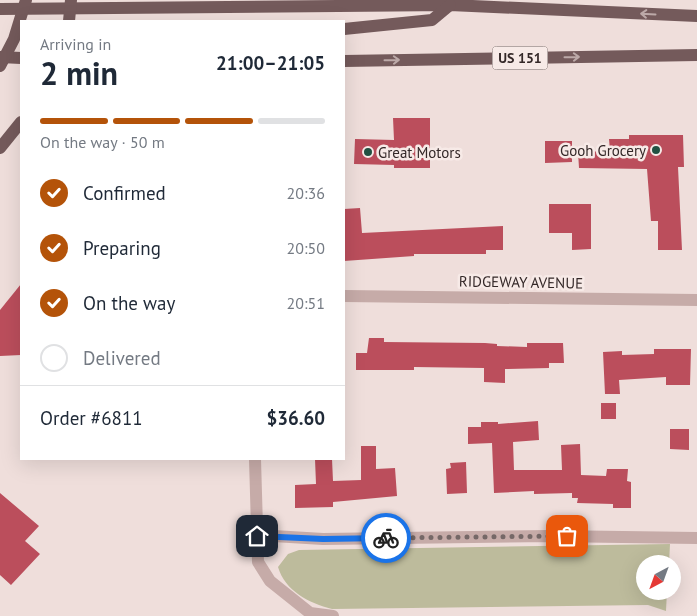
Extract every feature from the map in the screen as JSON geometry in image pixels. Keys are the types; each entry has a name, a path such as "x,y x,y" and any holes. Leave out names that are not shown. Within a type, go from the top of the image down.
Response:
{"main road":[{"path":"0,9 25,5 70,10 293,2 450,5 697,16"},
{"path":"22,20 25,5"},
{"path":"345,29 432,20 450,5"},
{"path":"59,20 70,10"},
{"path":"0,40 18,39"},
{"path":"2,60 18,39"},
{"path":"2,60 20,51"},
{"name":"US 151","path":"345,60 697,55"},
{"path":"2,60 20,58"},
{"path":"0,148 20,123"}],"street":[{"name":"RIDGEWAY AVENUE","path":"345,296 697,300"},
{"path":"255,460 258,562 266,577 310,613 333,616"},
{"path":"257,536 323,539 549,536 697,538"}],"shaded area":[{"path":"670,544 669,555 636,555 636,600 667,600 666,611 648,605 332,609 299,595 286,583 281,575 278,567 288,554 299,550"}],"building":[{"path":"393,118 430,118 430,168 394,168 394,165 354,164 355,139 394,140"},
{"path":"629,135 683,135 684,167 678,167 682,250 658,250 658,221 651,221 647,169 579,168 578,152 610,151 609,139 629,139"},
{"path":"545,141 572,141 572,162 545,163"},
{"path":"549,204 591,204 591,249 572,250 572,233 549,233"},
{"path":"360,208 362,233 503,226 503,250 486,250 486,254 414,254 414,256 345,261 345,209"},
{"path":"20,285 20,355 0,356 0,310"},
{"path":"369,338 384,338 384,342 485,343 497,344 497,346 527,347 527,343 563,343 564,363 549,363 549,368 505,369 505,383 484,382 484,368 414,367 414,370 356,370 356,353 367,353"},
{"path":"654,349 691,349 690,385 666,385 666,377 619,380 620,394 605,394 603,352 622,351 622,355 654,354"},
{"path":"601,403 616,403 616,419 601,419"},
{"path":"538,421 539,440 513,442 514,470 562,470 561,445 580,444 581,475 606,476 607,469 628,469 627,481 631,482 631,508 613,508 613,504 577,503 578,498 572,498 572,493 534,494 534,491 494,493 492,443 468,444 468,427 481,427 481,422 498,422 498,424"},
{"path":"670,429 689,429 689,450 670,449"},
{"path":"361,446 376,446 376,469 395,468 397,496 333,502 333,507 295,508 295,485 316,484 315,460 332,460 333,481 361,480"},
{"path":"466,462 467,493 447,494 446,469 451,468 450,463"},
{"path":"0,493 39,526 25,541 40,554 11,585 0,575"}],"way so far":[{"path":"386,538 567,536"}],"place":[{"name":"Gooh Grocery","path":"656,150"},
{"name":"Great Motors","path":"368,152"}],"route":[{"path":"257,536 323,539 386,538"}]}
